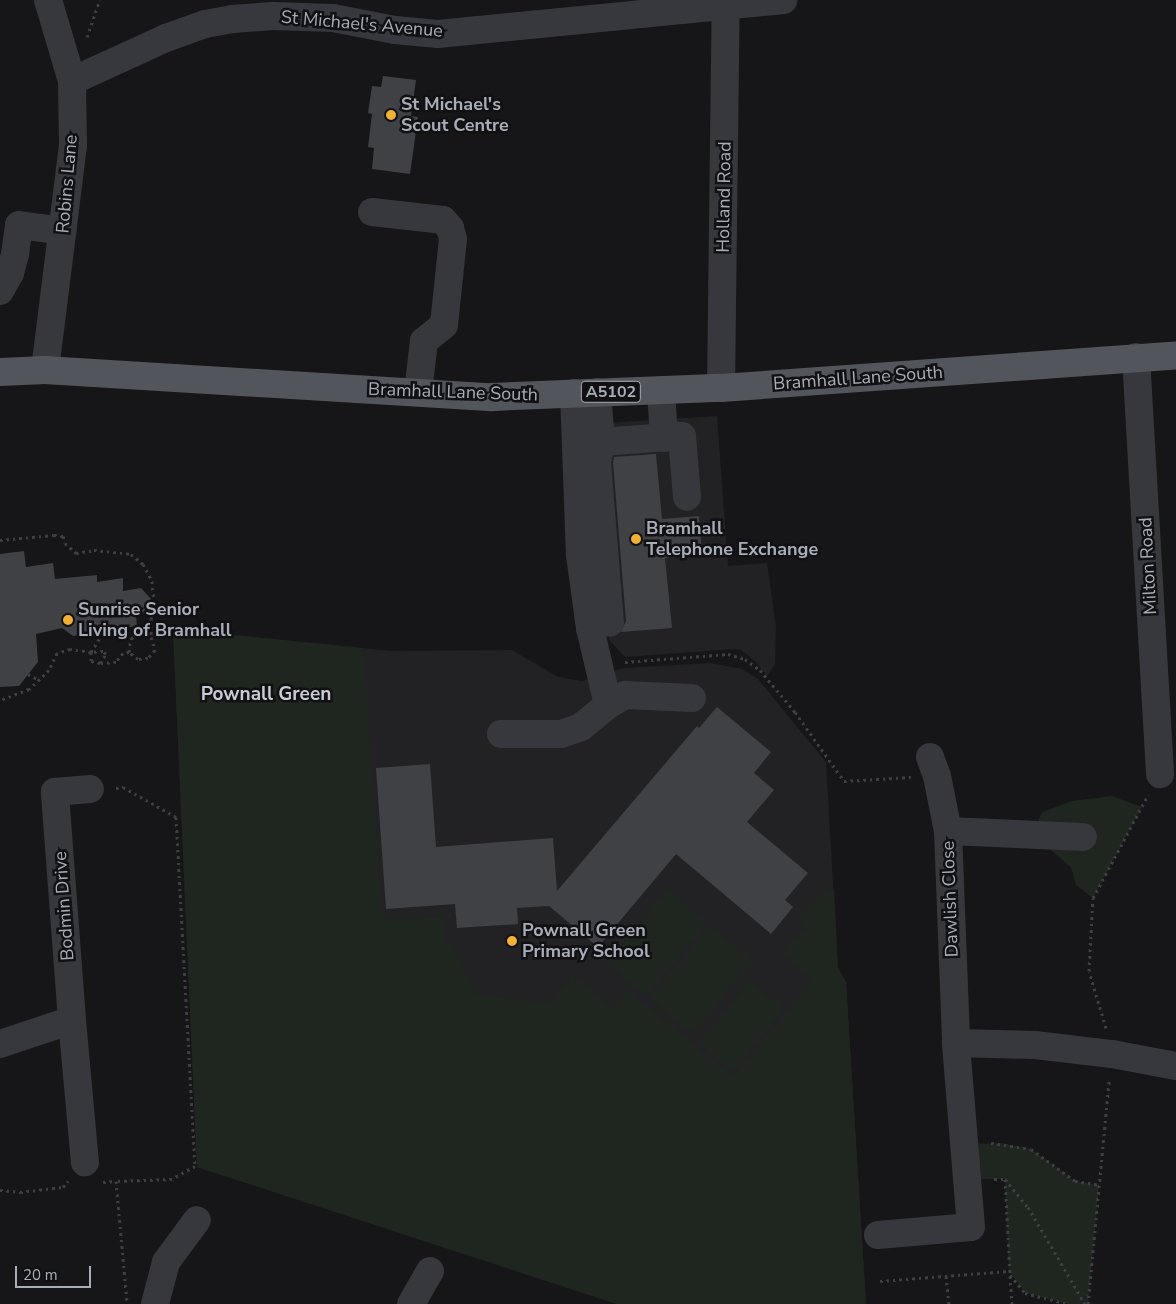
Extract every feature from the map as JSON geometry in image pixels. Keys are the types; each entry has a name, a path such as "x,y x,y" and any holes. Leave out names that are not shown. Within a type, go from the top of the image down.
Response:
{"main road":[{"name":"Bramhall Lane South","path":"0,372 45,370 492,397 721,388 1176,355"}],"street":[{"name":"Robins Lane","path":"45,370 73,146 72,81 48,0"},
{"name":"St Michael's Avenue","path":"72,81 166,38 243,9 273,16 333,18 395,30 438,34 727,3 782,0"},
{"name":"Holland Road","path":"721,388 727,3"},
{"path":"372,212 444,220 450,228 453,239 444,325 424,341 418,392"},
{"path":"0,291 10,273 18,225 63,231"},
{"name":"Milton Road","path":"1136,357 1160,774"},
{"path":"661,390 664,438"},
{"path":"586,393 601,442 597,462 610,622"},
{"path":"586,393 580,555 591,636 608,705"},
{"path":"601,442 682,436 687,497"},
{"path":"501,734 561,734 581,727 616,699 630,694 692,698"},
{"name":"Dawlish Close","path":"878,1235 971,1227 956,1043 948,831 934,766"},
{"name":"Bodmin Drive","path":"85,1162 55,792 90,789"},
{"path":"948,831 1083,837"},
{"path":"0,1044 72,1020"},
{"path":"956,1043 1035,1045 1112,1054 1176,1066"},
{"path":"155,1304 166,1262 197,1220"},
{"path":"411,1304 430,1271"}],"path":[{"path":"0,540 54,535 63,536 65,543 76,553 94,550 131,554 142,564 152,582 154,604 150,619 151,637 155,650 148,658 138,659 129,652 123,653 116,662 100,663 91,661 91,652 103,633"},
{"path":"129,652 131,638 147,633 151,637"},
{"path":"0,700 29,689 49,670 57,653 70,649 91,652 103,651 106,654 100,663"},
{"path":"623,662 728,654 745,659 760,670 795,712 844,781 934,766"},
{"path":"28,674 38,680"},
{"path":"1086,1304 1112,1054 1089,971 1093,898 1160,774"},
{"path":"0,1190 20,1192 63,1187 85,1162 99,1182 172,1178 195,1166 176,817 122,787 90,789"},
{"path":"965,1144 1001,1144 1031,1149 1075,1181 1099,1185"},
{"path":"968,1179 1005,1179"},
{"path":"1005,1179 1028,1207 1086,1304"},
{"path":"1005,1179 1012,1304"},
{"path":"116,1181 127,1304"},
{"path":"880,1280 1010,1273"},
{"path":"1010,1273 1025,1294 1068,1304"},
{"path":"946,1276 949,1304"}],"shaded area":[{"path":"717,416 728,566 767,563 776,627 775,664 767,676 756,662 741,650 734,649 625,657 609,640 603,609 591,424"},
{"name":"Pownall Green Primary School","path":"173,629 391,651 512,650 558,677 582,681 624,668 711,663 742,669 758,679 826,762 838,968 846,982 866,1304 617,1304 197,1167"},
{"name":"Pownall Green Primary School","path":"173,629 363,648 383,920 443,917 445,945 451,944 476,994 551,1004 572,974 612,1009 627,990 734,1077 813,980 784,954 807,927 799,918 825,890 834,889 838,968 846,982 866,1304 617,1304 197,1167"},
{"path":"1112,796 1142,807 1093,898 1076,885 1071,867 1032,835 1042,812 1072,801"},
{"path":"668,890 707,923 646,996 607,963"},
{"path":"710,926 752,961 692,1033 650,998"},
{"path":"750,981 784,1009 733,1072 699,1044"},
{"path":"1001,1143 1031,1149 1075,1181 1099,1185 1088,1304 1068,1304 1025,1293 1009,1271 1005,1179 968,1179 965,1144"}],"building":[{"path":"383,76 416,80 411,116 418,117 410,174 372,169 374,148 368,147 372,114 368,113 372,86 381,87"},
{"name":"Bramhall Telephone Exchange","path":"656,454 662,519 699,516 702,555 665,558 672,628 621,632 626,621 614,457"},
{"name":"Sunrise Senior Living of Bramhall","path":"24,551 26,567 53,563 55,579 97,575 97,582 123,578 123,591 141,588 151,599 146,611 136,615 137,626 73,636 62,628 36,634 38,662 19,686 0,687 0,554"},
{"path":"717,707 771,752 754,773 774,790 747,822 808,873 785,900 793,907 771,934 676,854 598,947 549,906 517,908 518,924 457,928 455,904 386,909 376,768 430,764 436,847 553,838 557,891 697,726 699,728"}],"place":[{"name":"St Michael's Scout Centre","path":"391,115"},
{"name":"Bramhall Telephone Exchange","path":"636,539"},
{"name":"Sunrise Senior Living of Bramhall","path":"68,620"},
{"name":"Pownall Green Primary School","path":"512,941"}],"district":[{"name":"Pownall Green","path":"266,695"}]}
